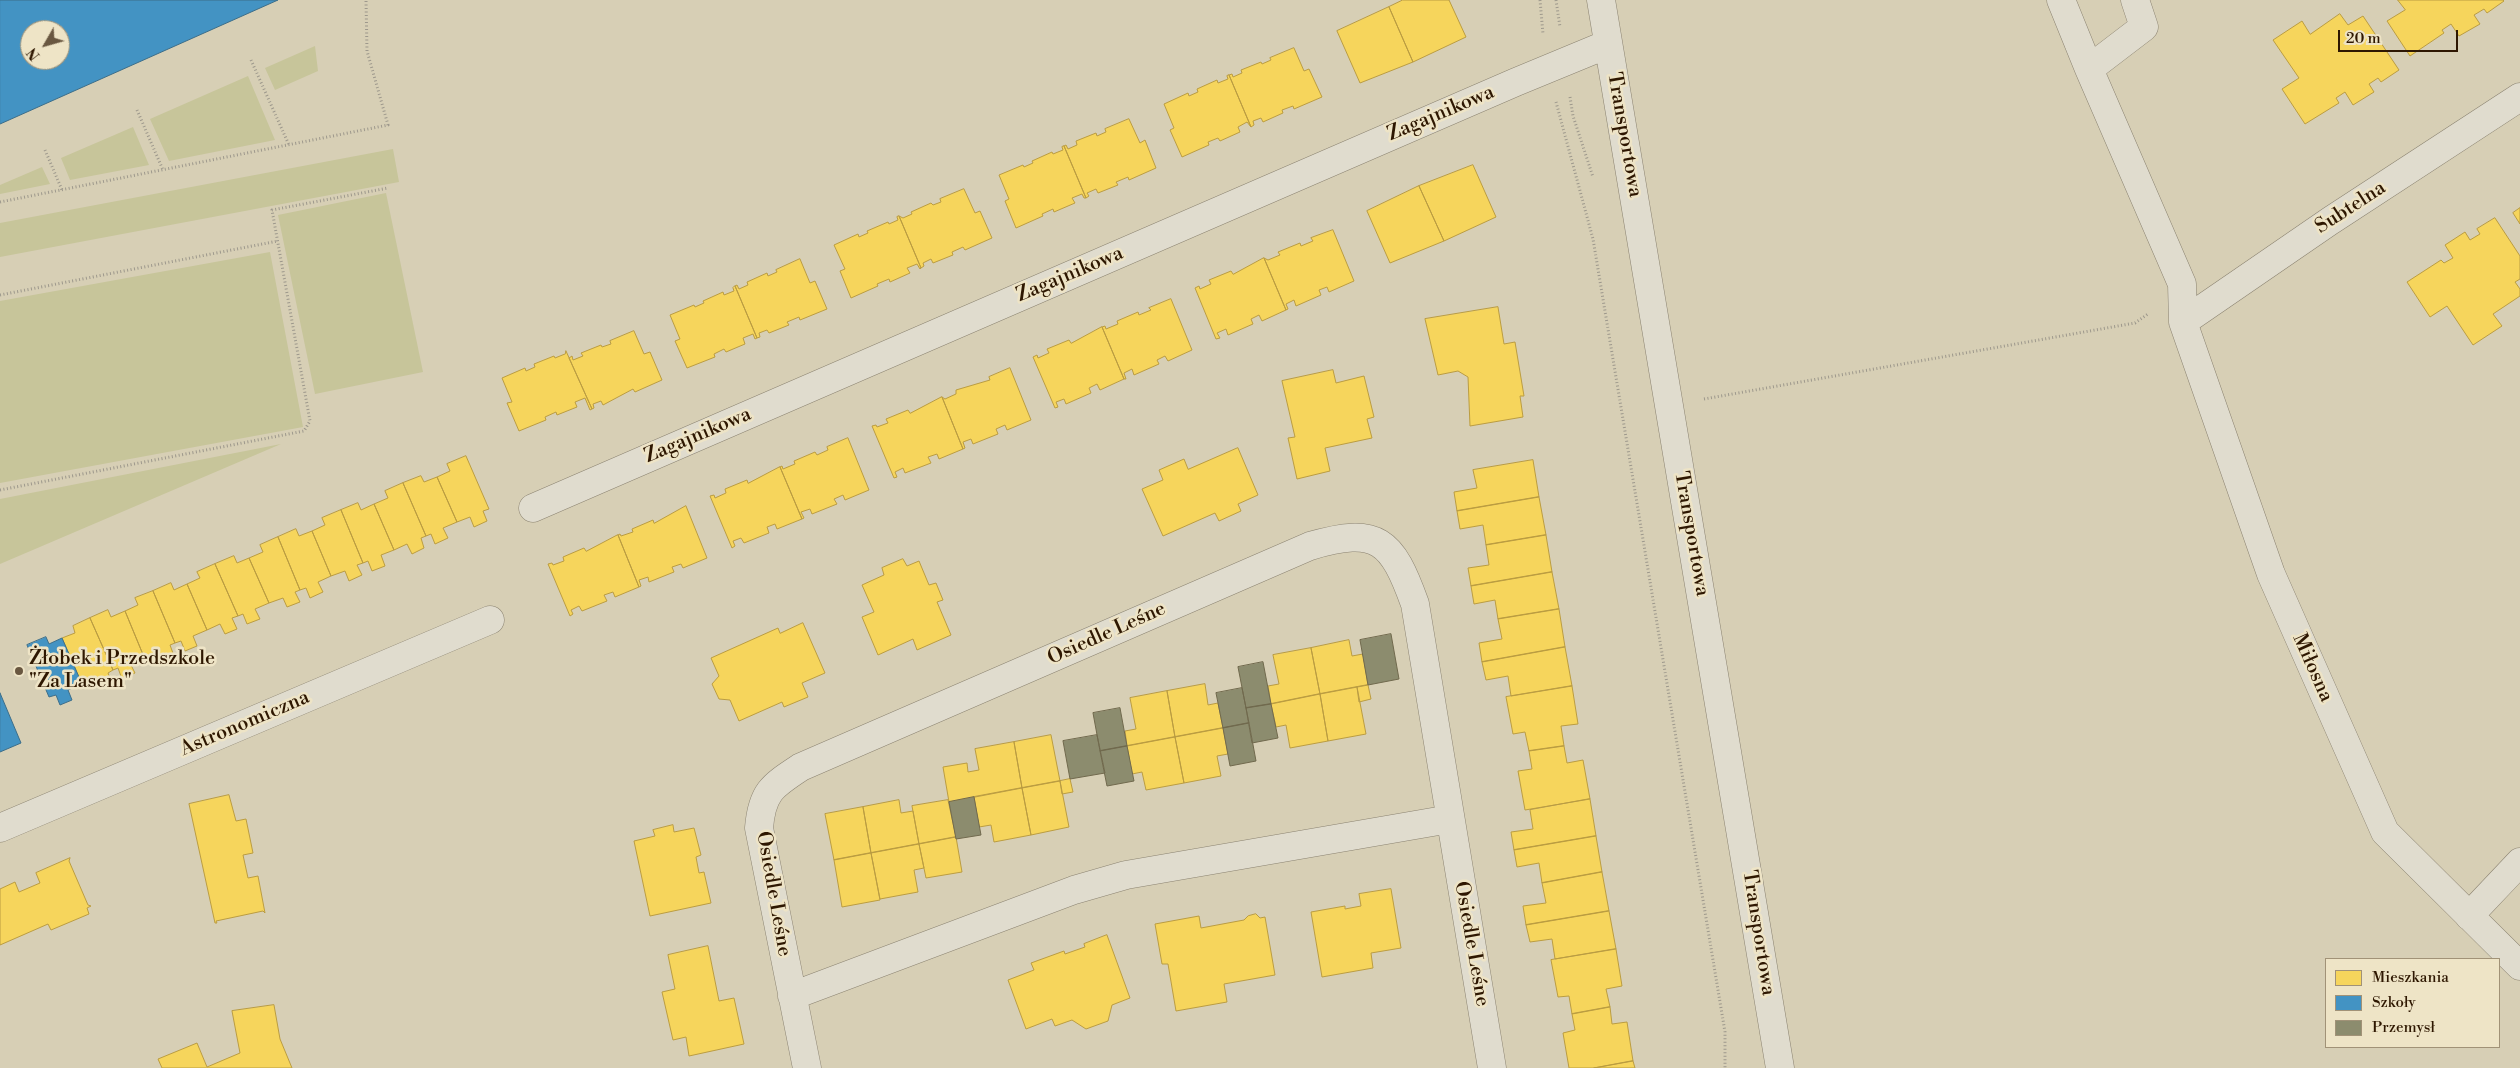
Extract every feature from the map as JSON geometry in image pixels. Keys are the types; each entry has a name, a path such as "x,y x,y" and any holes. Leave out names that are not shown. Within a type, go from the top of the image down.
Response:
{"street":[{"name":"Transportowa","path":"1601,0 1780,1068"},
{"name":"Miłosna","path":"2061,0 2182,284 2183,322 2271,574 2385,832 2520,966"},
{"path":"2089,69 2144,27 2136,0"},
{"name":"Zagajnikowa","path":"533,508 1608,44"},
{"name":"Subtelna","path":"2183,322 2330,221 2520,98"},
{"name":"Osiedle Leśne","path":"808,1068 759,828 761,805 769,792 784,778 801,767 1310,546 1352,536 1369,537 1381,543 1403,571 1415,604 1492,1068"},
{"name":"Astronomiczna","path":"0,828 490,620"},
{"path":"792,996 1074,890 1126,875 1450,819"},
{"path":"2468,916 2520,862"}],"path":[{"path":"0,202 388,125 367,51 366,0"},
{"path":"1540,0 1542,27 1560,118 1593,239 1725,1032 1725,1068"},
{"path":"251,60 289,145"},
{"path":"137,110 163,170"},
{"path":"45,150 62,190"},
{"path":"0,490 304,431 310,421 272,210 388,188"},
{"path":"0,295 278,241"},
{"path":"1696,401 2135,323 2149,313"}],"shaded area":[{"path":"315,46 318,71 275,90 265,68"},
{"path":"248,76 275,140 169,161 150,119"},
{"path":"133,127 149,165 70,180 61,158"},
{"path":"393,149 399,182 0,257 0,223"},
{"path":"42,167 50,184 0,194 0,185"},
{"path":"386,193 423,372 315,394 278,215"},
{"path":"270,252 303,427 0,483 0,301"},
{"path":"281,444 0,564 0,499"}],"building: Mieszkania":[{"path":"1403,0 1449,0 1466,37 1413,62 1389,7"},
{"path":"2398,0 2504,1 2487,13 2484,9 2474,15 2480,24 2459,36 2451,24 2442,30 2444,33 2410,56 2387,21 2405,10"},
{"path":"1389,7 1413,62 1360,83 1337,31"},
{"path":"2340,14 2348,25 2363,16 2399,70 2381,82 2378,78 2369,84 2374,92 2353,105 2345,92 2336,98 2339,103 2305,124 2282,89 2299,78 2273,40 2302,21 2310,34"},
{"path":"1294,48 1304,71 1309,69 1322,97 1294,109 1293,106 1282,110 1283,113 1263,122 1261,118 1253,121 1254,125 1251,127 1229,75 1232,74 1233,77 1242,73 1241,70 1261,62 1262,64 1271,60 1270,58"},
{"path":"1229,75 1251,127 1247,122 1238,127 1240,132 1220,141 1218,138 1208,142 1209,145 1182,157 1170,130 1174,128 1164,104 1188,93 1189,96 1198,92 1197,89 1217,80 1218,83 1228,79 1227,76"},
{"path":"1129,119 1140,143 1145,140 1156,168 1129,180 1128,177 1116,182 1118,185 1098,193 1096,189 1087,193 1089,196 1086,198 1064,146 1066,145 1068,149 1077,145 1076,141 1096,133 1097,136 1106,132 1105,129"},
{"path":"1064,146 1086,198 1082,194 1072,198 1075,203 1054,212 1053,209 1042,214 1043,216 1016,228 1005,201 1009,199 999,175 1023,165 1024,167 1033,163 1032,161 1052,152 1053,154 1063,150 1062,147"},
{"path":"1473,165 1496,217 1444,241 1419,186"},
{"path":"1419,186 1444,241 1390,263 1367,211"},
{"path":"964,189 975,213 980,211 992,238 965,250 963,247 952,252 953,255 933,263 931,259 923,263 924,266 921,268 899,216 903,218 912,214 911,212 931,203 933,205 941,202 940,199"},
{"path":"2520,208 2520,224 2513,213"},
{"path":"899,216 921,268 917,264 907,268 910,273 890,282 889,279 877,284 878,286 851,298 840,271 845,269 834,245 858,234 859,237 868,233 867,231 888,222 889,224 898,220 897,217"},
{"path":"2495,218 2520,256 2520,279 2515,282 2520,289 2520,296 2493,314 2502,326 2473,345 2447,306 2430,317 2407,282 2441,260 2444,263 2453,258 2445,245 2465,232 2470,240 2480,234 2477,229"},
{"path":"1333,230 1354,281 1329,292 1327,287 1319,290 1321,295 1296,306 1294,300 1286,304 1288,309 1286,310 1264,258 1268,260 1280,255 1278,252 1300,243 1301,246 1313,241 1311,238"},
{"path":"1264,258 1286,310 1262,321 1259,315 1251,319 1253,324 1228,335 1226,329 1217,333 1220,338 1216,339 1195,288 1199,286 1200,289 1211,284 1209,280 1231,271 1233,274"},
{"path":"800,259 810,283 815,281 827,309 800,320 799,317 787,322 789,325 769,333 767,330 759,333 760,337 757,338 735,286 737,285 739,289 748,285 747,282 767,273 768,276 777,272 776,270"},
{"path":"735,286 757,338 755,339 753,334 743,338 745,344 726,352 724,349 714,354 715,357 687,368 675,341 680,339 670,315 694,305 695,307 704,303 703,301 723,292 724,295 734,291 733,288"},
{"path":"1171,299 1192,350 1168,361 1165,356 1157,360 1159,364 1134,375 1132,369 1124,373 1126,379 1124,379 1102,327 1105,326 1106,329 1118,324 1117,321 1138,312 1139,315 1151,310 1149,308"},
{"path":"1498,307 1504,344 1515,342 1524,396 1520,396 1523,417 1470,426 1468,377 1458,371 1438,375 1425,319"},
{"path":"1102,327 1124,379 1100,390 1097,384 1089,388 1091,393 1066,404 1064,399 1056,402 1058,407 1055,408 1033,357 1037,355 1038,358 1049,353 1047,349 1069,340 1071,343"},
{"path":"634,331 644,354 650,352 662,380 635,392 633,389 603,405 601,401 593,404 594,408 592,409 569,358 572,356 573,360 583,356 581,353 601,345 602,347 611,344 610,341"},
{"path":"566,351 592,409 590,410 585,398 575,402 577,407 557,415 556,412 545,417 546,420 519,431 507,403 512,402 502,378 525,368 526,371 535,367 534,364 565,354"},
{"path":"1010,368 1031,420 1007,430 1005,425 996,429 998,434 973,444 971,439 963,442 965,448 963,449 942,397 945,399 956,394 956,390 990,380 989,377"},
{"path":"1333,370 1336,383 1364,376 1374,417 1367,419 1372,438 1325,448 1330,471 1297,479 1288,438 1295,437 1282,381"},
{"path":"942,397 963,449 939,459 937,454 928,457 931,463 905,473 903,468 895,472 897,477 894,478 872,426 876,425 877,427 888,423 886,419 908,410 910,413"},
{"path":"848,438 869,490 845,500 843,495 834,499 837,504 812,514 810,509 801,512 804,518 802,519 780,467 782,466 783,469 795,464 794,461 815,452 817,455 828,450 827,447"},
{"path":"1238,448 1258,495 1238,504 1241,511 1219,521 1215,513 1163,536 1142,489 1163,480 1159,470 1184,459 1188,469"},
{"path":"466,456 489,509 483,511 487,521 474,527 470,517 457,522 437,477 450,471 447,464"},
{"path":"1533,460 1539,497 1457,511 1454,492 1477,488 1473,470"},
{"path":"780,467 802,519 777,529 775,524 767,527 769,533 744,543 741,538 733,541 735,546 732,548 710,496 714,495 715,498 726,493 725,489 747,480 748,483"},
{"path":"421,476 424,482 437,477 457,522 443,528 448,538 435,544 431,534 426,536 403,483"},
{"path":"403,483 426,536 421,538 424,548 412,554 407,544 394,550 374,504 388,498 385,491"},
{"path":"1539,497 1546,535 1486,545 1483,525 1460,529 1457,511"},
{"path":"358,503 361,510 374,504 394,550 381,555 385,566 372,571 368,561 363,563 341,510"},
{"path":"686,506 707,558 683,568 681,564 672,567 674,572 649,582 648,577 639,580 641,586 639,587 618,535 620,534 621,536 633,532 632,529 653,520 654,523"},
{"path":"341,510 363,563 357,565 362,575 349,581 345,571 331,576 312,531 325,525 322,518"},
{"path":"296,529 299,536 312,531 331,576 318,582 323,592 310,598 306,588 300,590 278,537"},
{"path":"618,535 639,587 615,597 613,592 604,595 607,601 582,611 579,606 571,610 573,614 570,616 548,564 552,563 553,565 564,561 563,557 584,548 586,551"},
{"path":"1546,535 1552,572 1471,586 1468,568 1489,565 1486,545"},
{"path":"278,537 300,590 295,592 300,602 287,607 283,598 269,603 249,558 263,552 260,545"},
{"path":"234,556 237,563 249,558 269,603 255,609 260,619 247,624 243,614 238,616 215,564"},
{"path":"903,559 907,566 919,561 929,585 936,583 943,600 937,602 951,635 917,650 913,639 878,655 862,617 874,612 862,585 884,575 882,568"},
{"path":"215,564 238,616 232,618 237,629 225,634 220,624 207,630 187,584 200,578 197,572"},
{"path":"1552,572 1559,609 1498,619 1495,600 1474,604 1471,586"},
{"path":"171,583 174,590 187,584 207,630 193,636 197,646 185,651 181,641 175,643 153,591"},
{"path":"153,591 175,643 170,645 174,656 162,661 158,651 144,657 125,611 138,605 135,598"},
{"path":"1559,609 1565,647 1482,662 1479,643 1502,639 1498,619"},
{"path":"108,610 111,617 125,611 144,657 130,663 135,673 122,679 118,668 113,670 90,618"},
{"path":"90,618 113,670 108,673 112,683 100,688 95,678 82,684 62,638 75,633 73,626"},
{"path":"803,623 825,673 802,683 808,697 784,707 782,702 739,721 730,700 719,699 712,684 719,676 711,658 778,628 780,633"},
{"path":"1349,640 1352,656 1363,654 1368,685 1320,694 1311,648"},
{"path":"1565,647 1572,686 1511,696 1508,676 1486,680 1482,662"},
{"path":"1311,648 1320,694 1271,704 1268,686 1279,684 1273,655"},
{"path":"1205,684 1208,705 1218,703 1223,728 1175,737 1167,691"},
{"path":"1368,685 1371,699 1359,702 1357,687"},
{"path":"1572,686 1578,724 1561,726 1564,746 1529,751 1525,732 1513,734 1506,697"},
{"path":"1357,687 1366,734 1328,741 1320,694"},
{"path":"1167,691 1175,737 1127,746 1125,731 1136,729 1130,698"},
{"path":"1320,694 1328,741 1290,748 1286,725 1276,727 1271,704"},
{"path":"1223,728 1228,754 1217,756 1221,776 1184,783 1175,737"},
{"path":"1051,735 1060,781 1022,788 1014,742"},
{"path":"1175,737 1184,783 1146,790 1142,772 1132,774 1127,746"},
{"path":"1014,742 1022,788 949,802 943,767 967,763 968,772 979,770 975,749"},
{"path":"1564,746 1567,763 1583,760 1590,799 1525,810 1518,771 1532,769 1529,751"},
{"path":"1070,779 1073,792 1062,794 1060,781"},
{"path":"1060,781 1069,827 1031,835 1022,788"},
{"path":"1022,788 1031,835 994,842 991,825 979,827 974,797"},
{"path":"229,795 236,821 246,819 253,853 243,855 248,878 258,876 265,913 263,911 216,921 217,923 215,923 189,804"},
{"path":"1590,799 1596,836 1514,850 1511,832 1533,829 1530,810"},
{"path":"899,800 901,813 913,811 919,844 871,853 863,807"},
{"path":"948,800 956,837 919,844 912,806"},
{"path":"863,807 871,853 834,860 825,814"},
{"path":"673,825 674,832 694,828 701,855 696,857 699,873 704,872 711,903 650,916 634,841 655,836 653,830"},
{"path":"1596,836 1602,872 1542,883 1539,863 1517,867 1514,850"},
{"path":"956,837 962,872 926,878 919,844"},
{"path":"919,844 924,868 914,870 918,892 880,899 871,853"},
{"path":"871,853 880,900 842,907 834,860"},
{"path":"70,858 69,861 88,905 91,906 87,908 89,914 51,930 48,924 0,945 0,889 15,882 19,892 40,883 36,873"},
{"path":"1602,872 1609,911 1526,925 1523,906 1546,903 1542,883"},
{"path":"1391,889 1401,948 1371,953 1373,968 1322,977 1311,912 1345,906 1345,909 1361,906 1359,894"},
{"path":"1609,911 1616,949 1555,959 1552,939 1530,942 1526,925"},
{"path":"1256,914 1260,918 1265,917 1275,975 1224,984 1227,1002 1176,1011 1168,964 1162,964 1155,924 1199,916 1201,928 1244,920 1248,916"},
{"path":"1107,935 1130,998 1112,1005 1108,1021 1086,1029 1072,1020 1055,1026 1052,1019 1026,1029 1008,980 1034,970 1031,963 1064,951 1065,954 1085,947 1084,944"},
{"path":"708,946 719,1001 734,998 744,1044 689,1056 686,1037 673,1040 662,992 675,989 668,955"},
{"path":"1616,949 1622,986 1606,989 1610,1007 1572,1014 1569,996 1558,997 1551,960"},
{"path":"274,1005 280,1039 292,1068 162,1068 158,1059 197,1043 207,1067 240,1053 232,1011"},
{"path":"1610,1007 1612,1024 1627,1022 1633,1061 1594,1068 1569,1068 1563,1033 1575,1030 1572,1014"},
{"path":"1633,1061 1635,1068 1594,1068"}],"building: Szkoły":[{"path":"0,0 278,0 0,124"},
{"path":"46,637 49,644 62,638 82,684 68,690 72,700 60,705 56,695 49,697 27,645"},
{"path":"0,693 21,743 0,752"}],"building: Przemysł":[{"path":"1391,634 1399,679 1368,685 1360,640"},
{"path":"1263,662 1271,704 1246,708 1238,667"},
{"path":"1242,688 1249,723 1223,728 1216,693"},
{"path":"1271,704 1278,738 1252,743 1246,708"},
{"path":"1120,708 1127,746 1100,751 1093,713"},
{"path":"1249,723 1256,761 1230,766 1223,728"},
{"path":"1097,735 1105,773 1070,779 1063,741"},
{"path":"1127,746 1134,781 1107,786 1100,751"},
{"path":"974,797 981,835 956,839 949,802"}],"place":[{"name":"Żłobek i Przedszkole \"Za Lasem\"","path":"19,671"}]}
